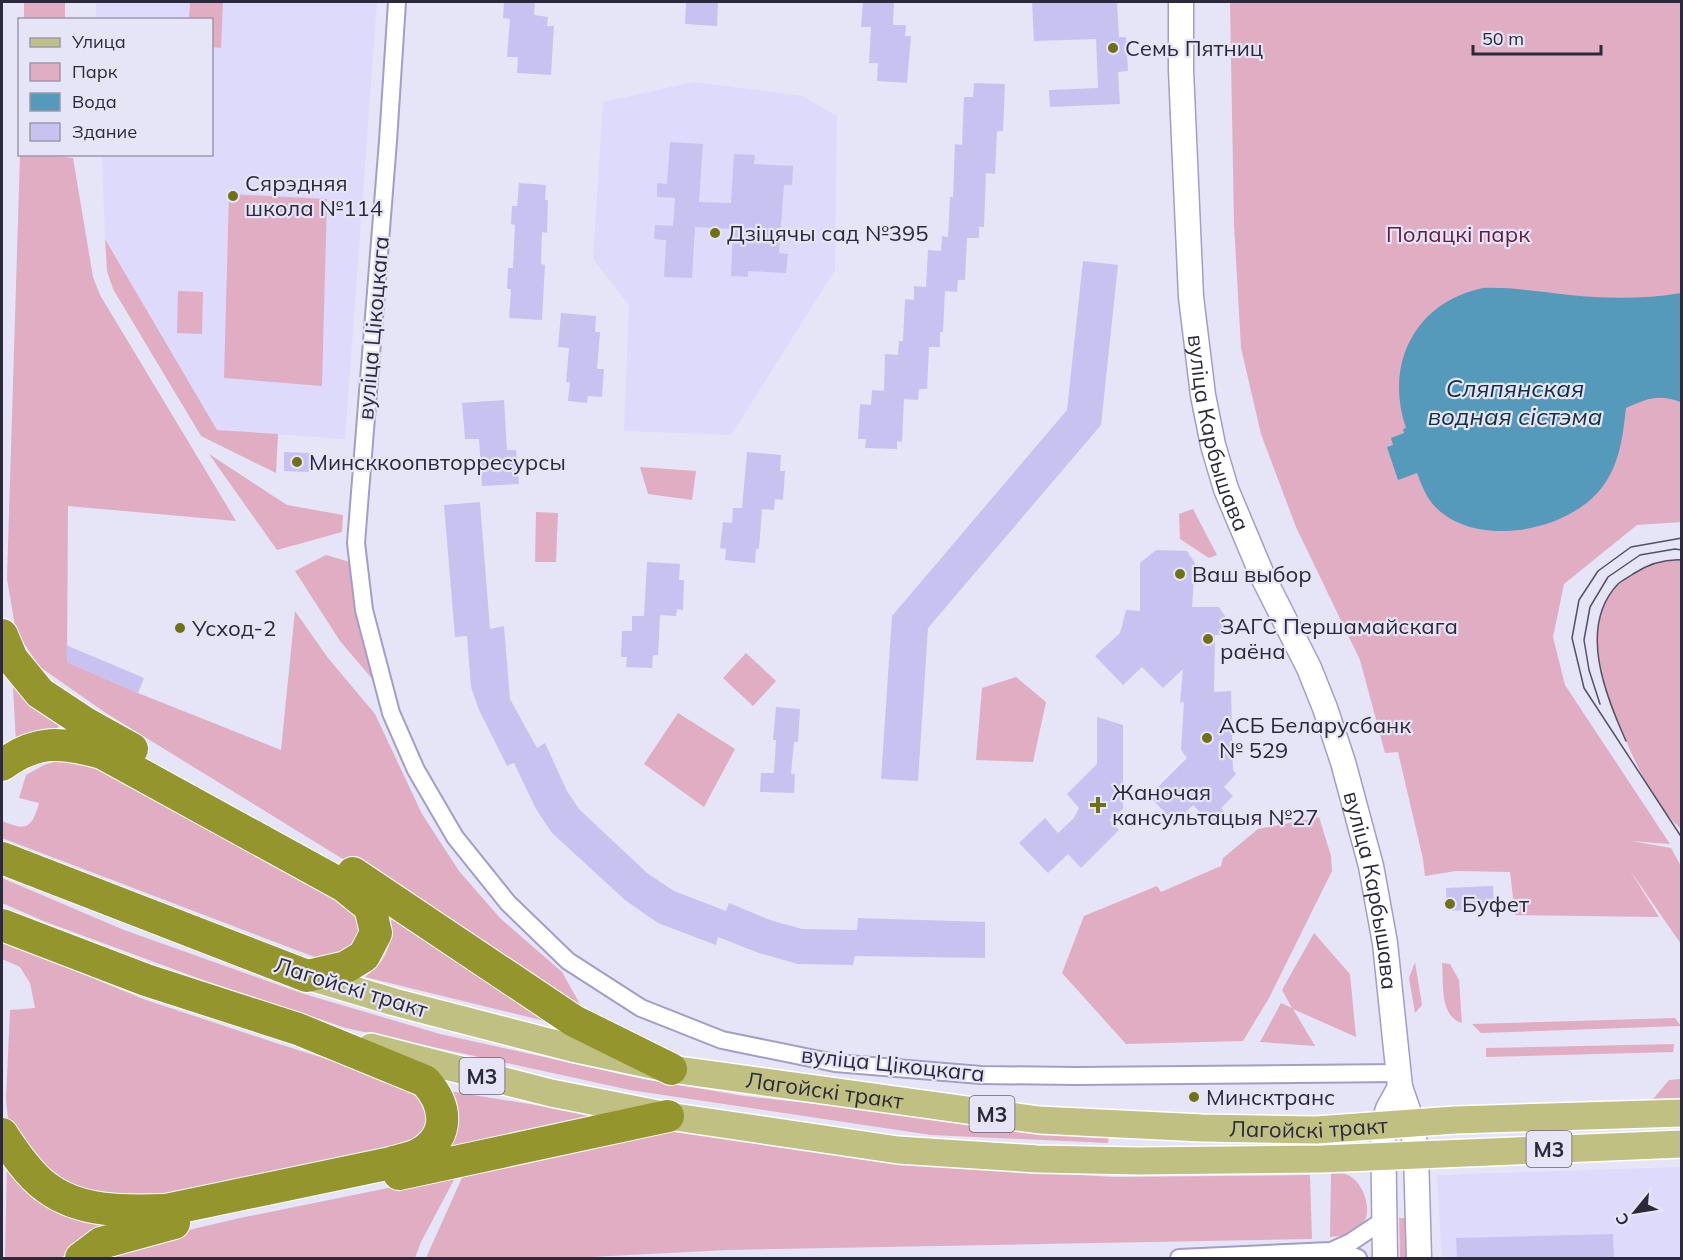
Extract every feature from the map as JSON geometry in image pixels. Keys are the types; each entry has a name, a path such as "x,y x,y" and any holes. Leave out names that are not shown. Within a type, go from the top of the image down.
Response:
{"highway":[{"path":"2,635 12,659 40,693 87,724 352,872 574,1022 671,1069"},
{"path":"2,765 33,748 53,743 73,745 102,753 344,886 370,907 376,933 364,956 346,967 307,976"},
{"name":"Лагойскі тракт","path":"2,858 307,976"},
{"name":"Лагойскі тракт","path":"2,925 146,980 298,1029"},
{"path":"2,1134 45,1187 79,1206 130,1211 166,1210 391,1163 418,1154 434,1143 442,1128 442,1109 436,1093 425,1081 298,1029"},
{"path":"81,1258 101,1243 148,1229 668,1116"}],"main road":[{"name":"вуліца Карбышава","path":"1181,2 1182,91 1191,297 1203,395 1213,445 1226,489 1263,577 1309,668 1325,708 1343,762 1371,866 1385,943 1400,1080 1412,1122 1416,1154 1419,1258"},
{"name":"Лагойскі тракт","path":"307,976 394,1002 561,1045 671,1069 1039,1120 1202,1128 1304,1130 1412,1122 1682,1113"},
{"name":"Лагойскі тракт","path":"298,1029 551,1094 668,1116 898,1150 1037,1160 1138,1161 1383,1156 1682,1144"},
{"path":"1385,1258 1383,1125 1400,1080"}],"street":[{"name":"вуліца Цікоцкага","path":"397,2 388,153 356,543 364,610 392,713 416,770 455,837 508,903 568,961 641,1008 722,1040 835,1063 981,1075 1400,1080"},
{"path":"1330,1251 1357,1239 1384,1220"},
{"path":"1179,1258 1330,1251 1358,1258"}],"shaded area":[{"name":"Сярэдняя школа №114","path":"96,2 377,2 345,439 217,430 105,238 102,156 213,156 213,18 96,18"},
{"name":"Дзіцячы сад №395","path":"694,82 802,96 837,116 835,270 731,435 624,431 629,305 593,259 603,102"},
{"path":"1681,1167 1681,1258 1442,1258 1437,1175"}],"green space":[{"path":"24,2 65,2 65,18 24,18"},
{"path":"190,2 223,2 221,48 213,47 213,18 189,18"},
{"name":"Полацкі парк","path":"1230,2 1681,2 1681,522 1637,525 1564,584 1553,637 1565,685 1670,844 1631,841 1671,848 1681,866 1681,944 1629,869 1659,917 1515,915 1510,872 1456,871 1425,876 1398,752 1385,753 1360,660 1296,527 1261,434 1241,348 1234,224"},
{"path":"20,156 73,158 93,277 100,295 236,521 68,506 67,662 281,750 295,611 328,658 375,714 422,814 459,871 500,918 562,972 581,1006 106,713 40,667 16,632 7,579"},
{"path":"229,194 327,199 322,386 224,378"},
{"path":"105,239 217,430 278,434 276,473 201,436 113,289 107,271"},
{"path":"178,291 203,292 202,334 177,333"},
{"path":"209,454 287,505 343,515 342,532 277,550"},
{"path":"640,467 696,471 692,500 648,494"},
{"path":"1193,509 1217,555 1209,558 1180,539 1179,514"},
{"path":"536,512 558,513 556,562 535,562"},
{"path":"326,555 353,563 374,681 340,641 295,571"},
{"path":"1682,560 1681,829 1656,799 1626,741 1607,694 1598,644 1599,621 1607,600 1623,581 1647,566"},
{"path":"746,653 776,681 753,706 723,678"},
{"path":"1016,677 1046,702 1033,762 976,760 982,688"},
{"path":"20,685 60,725 57,728 41,729 16,743 13,687"},
{"path":"678,713 735,749 704,807 644,764"},
{"path":"64,759 92,763 359,911 359,931 356,938 346,949 320,959 2,838 2,821 22,827 31,823 34,818 39,803 19,798 26,775 44,765"},
{"path":"1319,817 1331,856 1332,871 1269,998 1243,1041 1126,1044 1062,973 1084,916 1157,886 1161,892 1221,866 1223,858 1258,829"},
{"path":"2,878 124,930 304,994 440,1034 643,1079 744,1096 1109,1137 1108,1143 931,1135 630,1090 346,1028 203,980 46,922 2,903"},
{"path":"391,919 553,1023 365,977 378,965 387,952 391,936"},
{"path":"1314,933 1350,974 1356,1037 1293,1009 1315,1046 1260,1042 1281,1003 1292,1008 1282,990"},
{"path":"2,941 146,1000 416,1087 430,1113 422,1138 393,1152 171,1200 76,1195 23,1148 8,1119 6,1099 10,1010 35,1008 30,983 20,967 2,959"},
{"path":"1415,962 1422,1005 1415,1013 1409,978"},
{"path":"1442,963 1450,964 1459,980 1462,1023 1449,1013 1446,1006"},
{"path":"1675,1018 1681,1026 1481,1033 1472,1024"},
{"path":"1674,1044 1673,1052 1486,1057 1486,1048"},
{"path":"1681,1079 1681,1098 1653,1099 1669,1080"},
{"path":"449,1091 597,1115 441,1155 452,1139 458,1117"},
{"path":"673,1130 705,1133 817,1152 951,1168 1115,1177 1310,1175 1312,1239 727,1250 572,1258 426,1258 465,1171"},
{"path":"7,1162 91,1219 114,1227 73,1247 61,1258 5,1258"},
{"path":"1331,1173 1345,1174 1357,1182 1365,1197 1367,1213 1361,1226 1351,1233 1330,1237"},
{"path":"457,1174 415,1258 99,1257 99,1251 240,1218"},
{"path":"1399,1218 1406,1218 1407,1258 1400,1258"}],"water":[{"name":"Сляпянская водная сістэма","path":"1483,288 1612,298 1681,293 1681,402 1666,398 1653,398 1626,408 1617,458 1603,486 1587,502 1567,515 1544,525 1519,530 1494,531 1470,527 1448,517 1431,502 1417,473 1398,480 1387,447 1393,445 1391,438 1404,433 1403,429 1406,428 1400,404 1399,381 1403,359 1411,339 1423,322 1439,307 1459,295"}],"building":[{"path":"504,2 535,2 534,15 548,17 547,26 554,26 551,75 517,73 518,57 507,57 510,19 503,18"},
{"path":"686,2 718,2 717,26 685,24"},
{"path":"863,2 894,2 893,25 906,25 905,36 911,36 907,83 877,81 878,63 869,63 871,27 861,27"},
{"path":"1032,2 1117,2 1119,37 1126,37 1128,71 1118,72 1120,104 1050,107 1049,90 1098,88 1096,39 1034,41"},
{"path":"974,83 1005,84 1003,131 997,131 995,174 986,173 984,227 979,227 979,238 967,238 965,280 958,280 957,292 945,291 940,347 929,347 927,389 919,389 918,400 904,399 902,442 897,441 897,449 865,448 866,439 858,439 860,404 871,405 872,390 884,391 885,354 898,355 899,341 903,341 905,299 914,300 914,286 926,287 928,250 941,251 942,236 948,237 950,197 953,197 955,144 962,145 964,97 973,97"},
{"path":"670,142 703,144 699,202 731,203 734,154 755,155 754,164 793,166 792,185 784,185 779,253 788,254 786,273 748,271 748,277 731,276 733,229 695,227 692,278 664,277 666,240 654,239 655,225 673,226 675,198 657,197 657,183 667,184"},
{"path":"519,183 546,185 547,233 542,232 541,264 545,265 542,320 509,318 511,289 507,289 508,268 513,268 515,225 511,224 512,206 517,206"},
{"path":"1083,261 1118,265 1101,425 928,628 918,781 881,779 892,616 1067,410"},
{"path":"561,313 596,316 595,332 600,332 597,369 604,369 602,397 588,396 587,403 568,401 570,382 566,382 569,348 558,347"},
{"path":"504,400 507,450 516,450 519,484 482,486 479,439 465,439 462,403"},
{"name":"Минсккоопвторресурсы","path":"284,452 310,453 309,472 284,471"},
{"path":"747,452 781,455 780,471 785,471 783,500 775,499 774,510 762,509 759,549 756,549 755,563 725,560 726,549 720,548 723,522 732,523 733,508 742,508"},
{"path":"480,502 490,629 504,626 510,699 537,748 545,743 567,791 579,809 647,873 674,891 726,911 729,903 770,920 802,929 857,930 858,918 985,922 985,958 855,956 853,965 798,964 759,953 718,937 716,945 658,923 625,900 552,833 536,809 514,763 507,766 479,710 471,687 467,636 455,637 444,505"},
{"path":"1156,550 1187,551 1195,563 1192,607 1219,607 1225,616 1226,635 1215,635 1214,692 1231,691 1233,770 1236,774 1224,787 1233,796 1221,808 1227,815 1215,827 1193,805 1175,823 1149,796 1187,758 1181,750 1184,702 1180,703 1183,669 1163,688 1142,667 1123,685 1095,656 1120,633 1126,610 1140,611 1140,563"},
{"path":"647,562 680,564 679,580 684,580 683,610 677,609 676,616 660,615 658,655 653,655 652,668 626,667 627,657 621,657 622,631 632,631 632,616 644,616"},
{"path":"66,645 144,678 138,693 67,662"},
{"path":"776,707 800,709 798,742 794,742 791,774 795,774 794,793 760,792 761,773 774,773 776,740 773,740"},
{"name":"Жаночая кансультацыя №27","path":"1097,717 1123,725 1123,809 1109,820 1119,830 1081,868 1068,854 1048,873 1019,843 1045,818 1058,833 1074,818 1079,808 1067,794 1097,764"},
{"path":"1493,886 1494,909 1447,911 1446,888"},
{"path":"1613,1234 1614,1258 1457,1258 1456,1238"}],"tram line":[{"path":"1682,538 1631,547 1598,571 1579,600 1572,638 1584,688 1682,838"},
{"path":"1600,704 1589,670 1584,640 1590,607 1608,577 1640,555 1675,549 1682,550"},
{"path":"1626,741 1611,704 1599,662 1597,641 1599,620 1606,601 1621,581 1650,565 1669,560 1682,560"}],"place":[{"name":"Семь Пятниц","path":"1113,48"},
{"name":"Сярэдняя школа №114","path":"233,196"},
{"name":"Дзіцячы сад №395","path":"715,233"},
{"name":"Минсккоопвторресурсы","path":"297,462"},
{"name":"Ваш выбор","path":"1180,574"},
{"name":"Усход-2","path":"180,628"},
{"name":"ЗАГС Першамайскага раёна","path":"1208,639"},
{"name":"АСБ Беларусбанк № 529","path":"1207,738"},
{"name":"Жаночая кансультацыя №27","path":"1098,805"},
{"name":"Буфет","path":"1450,904"},
{"name":"Минсктранс","path":"1194,1097"}]}
